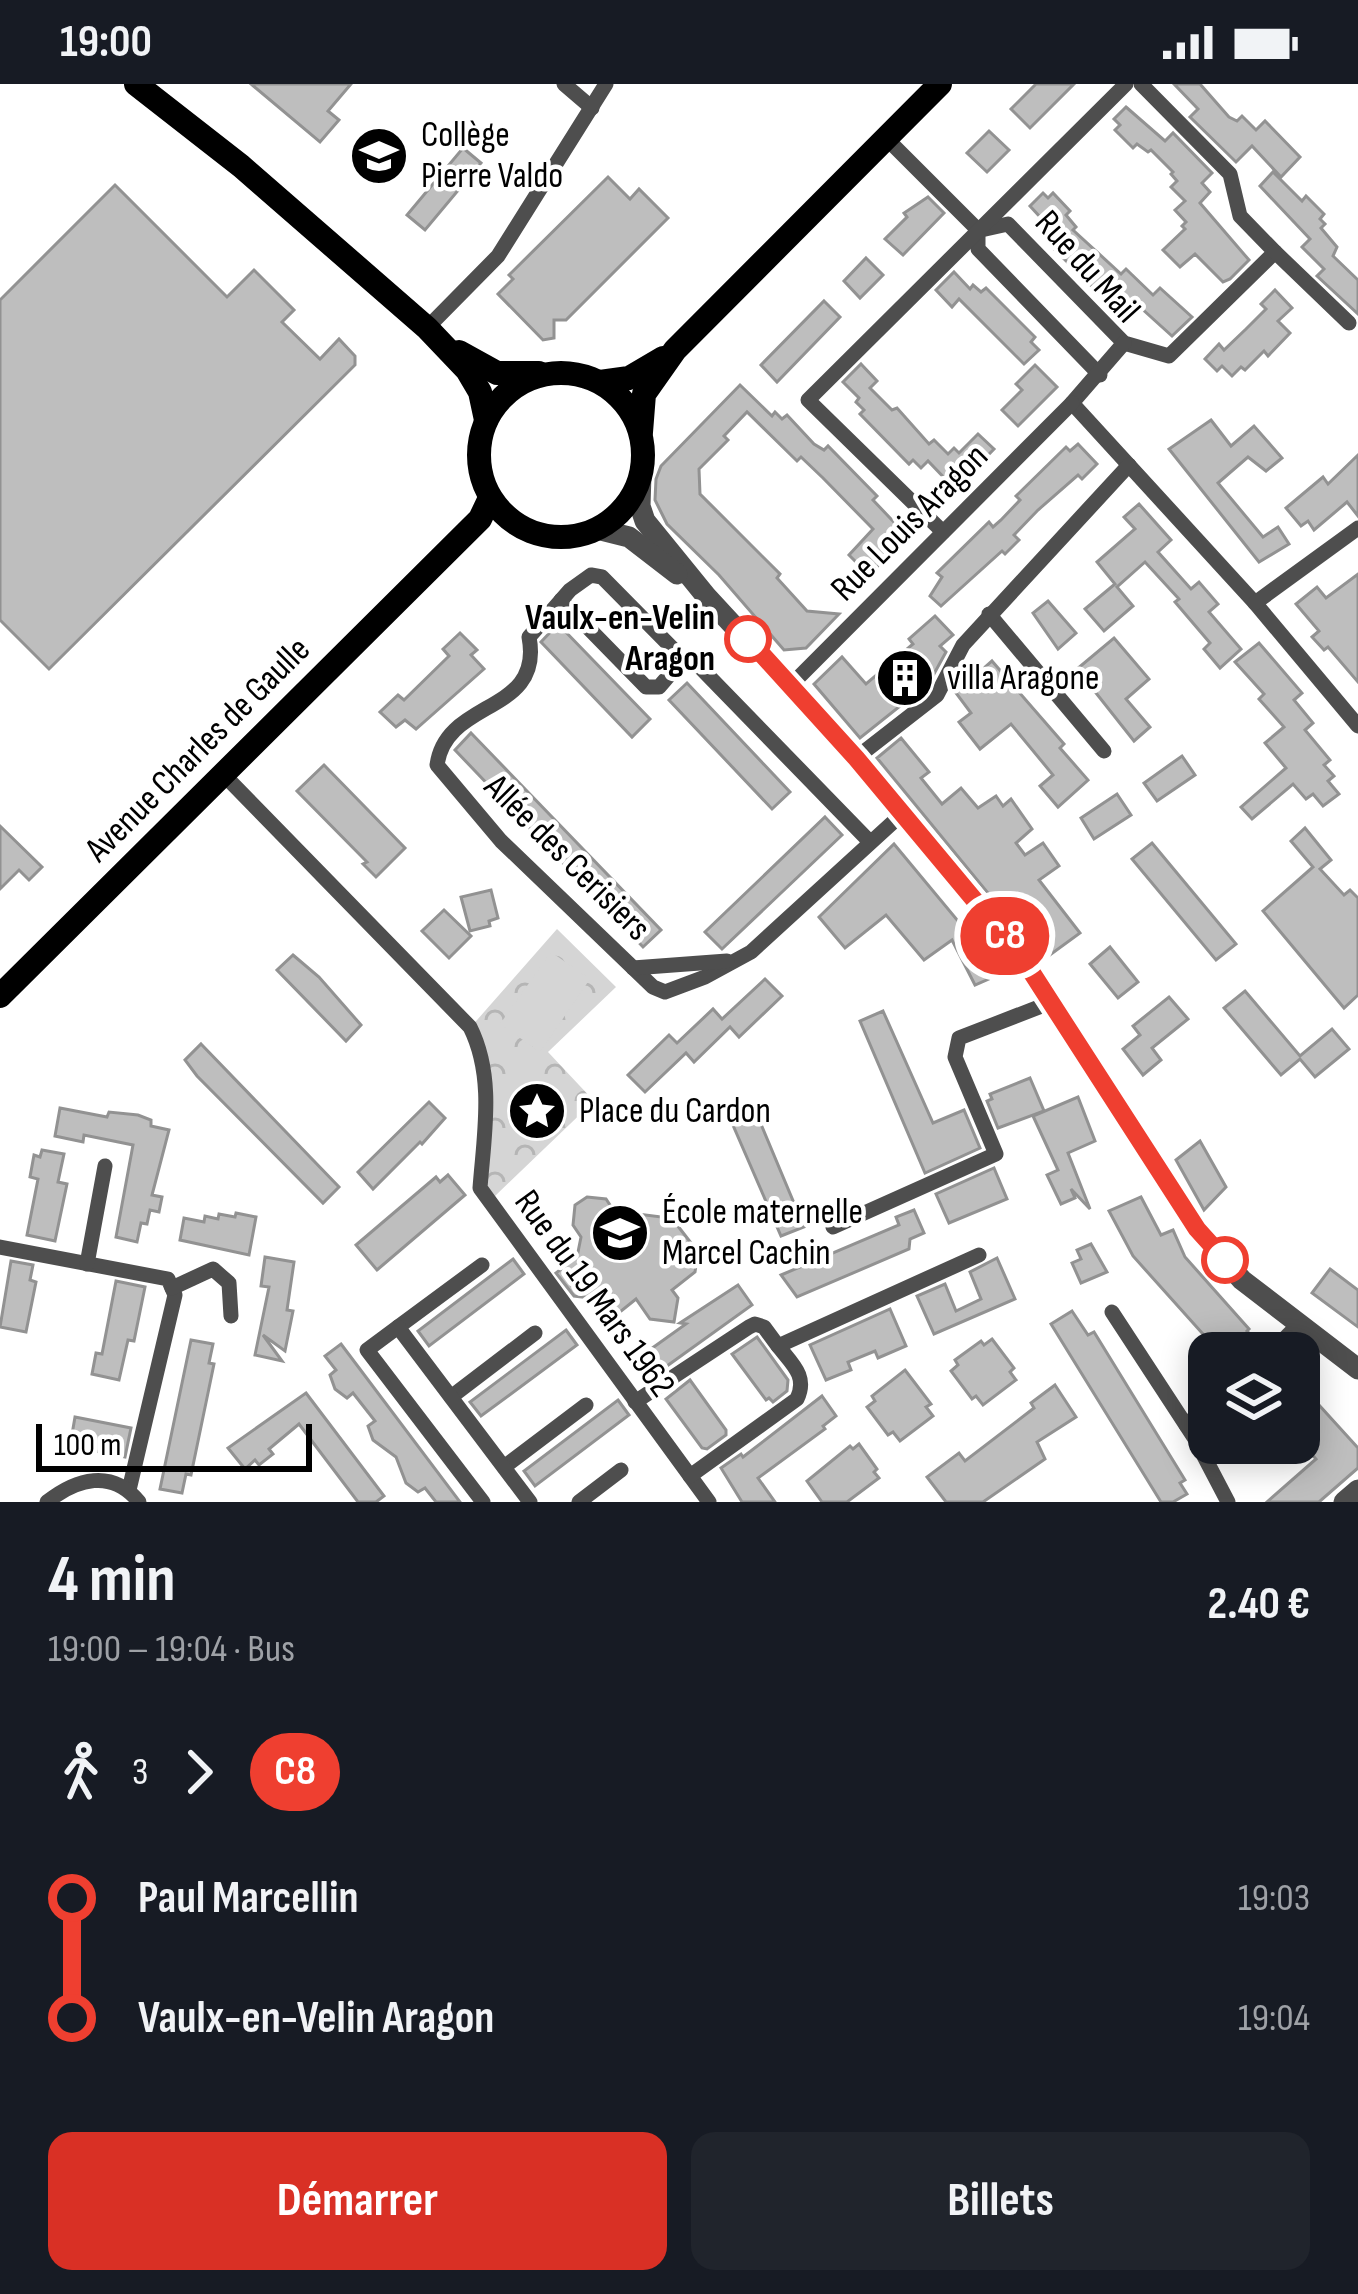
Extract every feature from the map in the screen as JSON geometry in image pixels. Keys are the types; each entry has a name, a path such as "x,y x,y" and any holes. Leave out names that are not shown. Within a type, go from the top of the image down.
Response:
{"main road":[{"path":"136,84 473,362 497,373 574,374 600,382 632,413 640,434"},
{"path":"547,374 522,382 501,398 486,420 478,457 490,498 513,519 549,537 570,536 597,529 625,506 640,474 644,394 674,350 940,84"},
{"path":"427,328 467,370 480,392 486,420"},
{"path":"600,382 629,378 674,350"},
{"name":"Avenue Charles de Gaulle","path":"0,996 446,554 480,519 490,498"},
{"name":"Avenue Charles de Gaulle","path":"446,554 513,519"}],"street":[{"path":"564,84 592,108"},
{"path":"427,328 498,256 606,84"},
{"path":"943,532 808,400 1126,84"},
{"path":"1141,84 1230,174 1240,216 1349,323"},
{"name":"Rue du Mail","path":"886,138 978,230 978,250 1100,375"},
{"name":"Rue du Mail","path":"978,230 1008,224 1124,343 1072,403"},
{"path":"1124,343 1169,356 1275,252"},
{"path":"1072,403 1255,603 1358,726"},
{"name":"Rue Louis Aragon","path":"791,686 1072,403"},
{"path":"856,758 937,695 963,645 1129,465"},
{"path":"640,474 645,521 706,596 856,758 1021,956 1197,1229 1242,1280 1358,1369"},
{"path":"1255,603 1358,528"},
{"path":"597,529 628,537 706,596"},
{"path":"683,659 658,687 646,687 557,604 591,574 602,577 683,659 693,660 870,842"},
{"name":"Allée des Cerisiers","path":"557,604 529,637 534,659 528,677 440,746 437,765 501,841 633,968 650,991 664,992 752,952 902,814"},
{"path":"989,614 1105,751"},
{"name":"Rue du 19 Mars 1962","path":"224,775 470,1028 481,1050 487,1096 480,1188 709,1502"},
{"path":"633,968 736,961"},
{"path":"832,1227 996,1154 955,1057 959,1038 1052,1002"},
{"path":"87,1264 105,1166"},
{"path":"0,1247 168,1280 175,1295 134,1496 97,1479 70,1484 47,1502"},
{"path":"778,1346 979,1256"},
{"path":"482,1265 367,1350 483,1502"},
{"path":"172,1288 213,1269 230,1283 231,1316"},
{"path":"1112,1312 1186,1425 1228,1502"},
{"path":"634,1402 755,1324 764,1328 801,1376 796,1399 690,1476"},
{"path":"1291,1332 1299,1324"},
{"path":"398,1327 530,1502"},
{"path":"451,1397 535,1333"},
{"path":"504,1467 586,1405"},
{"path":"579,1502 621,1470"},
{"path":"1344,1502 1358,1490"}],"green space":[{"path":"557,929 616,987 548,1052 594,1101 495,1196 480,1188 487,1096 470,1028"},
{"path":"551,952 590,979 540,1052 500,1024"}],"building":[{"path":"251,84 351,84 328,111 339,120 320,142"},
{"path":"1036,84 1074,84 1030,128 1011,109"},
{"path":"1174,84 1200,84 1229,117 1237,121 1242,116 1256,130 1265,121 1300,157 1281,177 1252,146 1236,162 1190,117 1198,109"},
{"path":"1126,107 1165,141 1173,133 1212,173 1202,183 1210,192 1200,203 1249,260 1230,279 1223,282 1195,254 1180,267 1163,250 1185,229 1186,222 1175,210 1185,201 1171,187 1177,181 1173,172 1151,150 1137,144 1133,148 1115,130 1120,125 1114,119"},
{"path":"989,131 1009,150 987,172 967,153"},
{"path":"463,148 481,163 425,230 407,215"},
{"path":"1273,172 1302,201 1306,196 1324,214 1321,228 1337,247 1333,256 1358,280 1358,314 1317,276 1324,269 1302,247 1310,239 1260,186"},
{"path":"608,177 630,199 639,189 668,218 566,320 554,320 554,338 543,340 498,294 513,279 509,275"},
{"path":"115,185 227,297 254,270 294,310 282,322 320,359 339,339 355,356 355,365 49,669 0,620 0,300"},
{"path":"1043,193 1048,198 1053,193 1070,211 1066,215 1076,227 1073,230 1121,274 1126,269 1153,295 1160,288 1192,317 1172,336 1141,308 1127,321 1055,250 1063,242 1030,206"},
{"path":"928,197 944,213 903,255 885,239 907,217 904,213"},
{"path":"866,258 883,275 860,298 844,281"},
{"path":"954,272 970,289 973,285 981,292 986,288 1035,337 1031,342 1039,350 1024,364 959,299 952,307 936,290"},
{"path":"1275,290 1292,308 1278,321 1290,333 1268,356 1264,351 1245,370 1241,367 1232,376 1222,366 1217,371 1205,359 1219,344 1224,350 1246,329 1266,309 1261,304"},
{"path":"824,301 840,317 777,382 761,365"},
{"path":"861,364 877,381 870,388 892,410 897,408 929,444 934,440 948,454 954,448 959,453 978,434 994,449 955,489 928,461 921,468 913,460 909,464 860,414 864,410 856,402 859,398 843,382"},
{"path":"1035,365 1057,387 1018,426 1002,410 1022,390 1016,384"},
{"path":"740,385 772,416 775,412 782,419 787,415 814,444 824,450 828,446 877,496 873,500 907,536 869,575 849,555 873,529 823,478 801,457 797,461 747,412 724,436 728,440 699,469 700,494 780,574 777,578 807,611 839,614 806,648 784,650 667,524 655,500 661,466"},
{"path":"1211,420 1231,446 1254,426 1282,458 1266,471 1248,457 1218,483 1263,537 1278,527 1289,544 1259,562 1169,449"},
{"path":"1078,444 1097,464 1038,510 1014,535 1019,540 1005,554 1002,551 941,606 930,596 942,577 937,573 989,522 993,527 1001,520 1020,500 1016,496 1066,447 1070,451"},
{"path":"1358,455 1358,516 1347,502 1314,530 1308,521 1301,526 1286,508 1323,477 1328,484"},
{"path":"1139,504 1171,540 1158,552 1191,589 1199,582 1218,604 1209,612 1241,649 1220,668 1204,649 1210,643 1175,602 1179,599 1145,562 1117,587 1133,606 1104,631 1085,609 1115,584 1097,562 1135,529 1124,517"},
{"path":"1358,574 1358,682 1328,647 1324,650 1312,637 1319,631 1296,604 1317,587 1326,598"},
{"path":"1048,601 1076,633 1058,649 1033,613"},
{"name":"villa Aragone","path":"935,616 953,635 940,646 946,652 929,683 860,738 814,684 842,657 866,684 913,644 909,639"},
{"path":"558,624 650,719 632,737 541,642"},
{"path":"460,633 477,650 471,655 484,669 416,729 405,720 396,727 380,712 398,695 404,700 449,656 443,649"},
{"path":"1114,638 1149,679 1126,699 1150,727 1134,741 1077,669"},
{"path":"1259,643 1302,693 1294,700 1313,723 1305,730 1330,760 1324,765 1334,776 1328,781 1339,794 1323,806 1313,794 1306,799 1293,784 1252,819 1241,807 1286,768 1265,743 1284,727 1259,699 1264,694 1235,662"},
{"path":"992,661 1064,744 1060,748 1088,780 1058,807 1040,786 1053,775 1011,724 980,749 959,722 971,713 956,693"},
{"path":"687,683 790,792 772,809 669,700"},
{"path":"471,733 661,930 643,947 455,750"},
{"path":"901,738 929,772 921,778 942,804 961,788 978,808 996,796 1003,806 1011,799 1032,829 1016,843 1025,855 1043,843 1059,866 1039,880 1080,933 1043,960 877,758"},
{"path":"1182,756 1195,775 1157,801 1144,783"},
{"path":"324,765 405,848 376,877 297,791"},
{"path":"1117,794 1131,815 1094,839 1081,818"},
{"path":"825,817 842,835 722,949 705,932"},
{"path":"0,826 42,867 29,880 19,870 0,889"},
{"path":"1305,828 1331,860 1320,869 1344,895 1350,890 1358,898 1358,995 1344,1008 1263,911 1313,867 1291,841"},
{"path":"1152,843 1236,944 1216,960 1132,859"},
{"path":"894,844 968,933 991,978 975,985 952,940 924,960 886,915 845,948 819,917"},
{"path":"491,890 498,918 489,921 490,926 470,931 461,897"},
{"path":"444,910 471,936 449,958 422,931"},
{"path":"1110,947 1138,982 1118,998 1090,964"},
{"path":"293,955 361,1025 346,1041 277,970"},
{"path":"765,979 782,996 739,1037 730,1027 694,1062 686,1053 645,1092 628,1075 669,1035 677,1043 713,1009 722,1019"},
{"path":"1245,991 1300,1056 1332,1029 1349,1049 1315,1077 1300,1059 1281,1075 1224,1008"},
{"path":"1169,997 1188,1019 1152,1048 1161,1060 1143,1075 1123,1049 1140,1035 1133,1026"},
{"path":"883,1011 933,1123 964,1110 980,1148 925,1173 860,1021"},
{"path":"201,1044 339,1187 323,1203 197,1076 185,1060"},
{"path":"1030,1078 1044,1111 998,1128 987,1101 992,1099 990,1094"},
{"path":"1078,1097 1095,1141 1068,1153 1090,1209 1071,1189 1075,1198 1061,1204 1047,1175 1058,1170 1033,1116"},
{"path":"429,1102 445,1118 373,1189 358,1172"},
{"path":"753,1105 804,1227 781,1236 729,1116"},
{"path":"60,1108 107,1117 109,1112 138,1115 151,1120 151,1126 169,1130 152,1195 162,1197 159,1212 150,1210 137,1242 116,1237 133,1145 84,1135 83,1142 55,1136"},
{"path":"1200,1141 1226,1187 1204,1210 1176,1160"},
{"path":"42,1150 64,1154 58,1182 67,1184 55,1241 27,1235 38,1179 30,1177 34,1155 40,1157"},
{"path":"994,1168 1007,1199 949,1223 936,1194"},
{"path":"448,1175 465,1195 377,1270 356,1245 436,1177 440,1182"},
{"path":"587,1197 606,1199 614,1211 661,1217 667,1212 698,1252 695,1272 672,1290 678,1298 674,1322 650,1319 636,1299 620,1312 598,1308 590,1298 574,1296 556,1273 577,1257 581,1237 573,1225 575,1205"},
{"path":"1141,1197 1161,1235 1173,1230 1185,1257 1248,1332 1201,1332 1133,1256 1109,1211"},
{"path":"914,1210 924,1233 910,1239 909,1249 797,1297 781,1275 899,1225 896,1217"},
{"path":"236,1213 256,1217 249,1255 180,1240 184,1218 204,1222 205,1216 218,1219 219,1214 235,1217"},
{"path":"1091,1244 1107,1272 1081,1283 1072,1263 1081,1259 1077,1250"},
{"path":"265,1257 294,1262 287,1310 293,1311 285,1351 263,1335 282,1361 255,1355 269,1287 261,1286"},
{"path":"997,1258 1015,1299 934,1334 917,1296 945,1284 956,1311 981,1299 970,1272"},
{"path":"513,1259 524,1274 429,1346 418,1331"},
{"path":"11,1261 33,1265 30,1280 36,1282 26,1332 0,1327"},
{"path":"1330,1269 1358,1290 1358,1327 1312,1293"},
{"path":"116,1281 145,1287 134,1341 128,1340 119,1380 92,1374 96,1353 102,1354"},
{"path":"738,1285 752,1305 653,1376 647,1374 637,1359 686,1324 680,1323"},
{"path":"890,1309 906,1346 878,1358 875,1351 848,1362 851,1370 826,1380 810,1345"},
{"path":"1072,1311 1088,1335 1094,1332 1185,1480 1180,1483 1187,1494 1161,1502 1051,1324"},
{"path":"566,1330 577,1345 481,1416 470,1402"},
{"path":"757,1337 788,1380 787,1391 773,1402 766,1400 732,1354"},
{"path":"992,1339 1014,1368 1010,1372 1016,1380 983,1405 976,1396 972,1399 951,1371 958,1365 955,1360 981,1341 984,1345"},
{"path":"191,1340 213,1344 209,1363 214,1364 191,1475 186,1474 182,1493 160,1489"},
{"path":"341,1344 460,1502 436,1502 425,1488 418,1492 406,1483 396,1457 373,1440 368,1426 375,1421 353,1393 347,1398 335,1389 330,1375 336,1370 325,1356"},
{"path":"905,1370 931,1404 926,1407 933,1416 900,1441 893,1432 888,1435 867,1407 875,1401 872,1396"},
{"path":"690,1380 726,1430 707,1449 666,1399"},
{"path":"1055,1385 1076,1417 1037,1442 1045,1459 983,1502 946,1502 927,1477 959,1453 965,1461 1034,1408 1031,1403"},
{"path":"306,1393 384,1496 376,1502 358,1502 299,1424 269,1449 273,1454 259,1465 255,1460 245,1469 228,1448"},
{"path":"822,1396 836,1416 758,1478 775,1502 742,1502 721,1468 743,1457"},
{"path":"618,1400 629,1415 535,1486 524,1471"},
{"path":"1320,1406 1358,1448 1358,1468 1319,1502 1267,1502 1310,1464 1320,1464"},
{"path":"75,1417 131,1428 125,1457 70,1446"},
{"path":"859,1444 879,1478 847,1502 822,1502 807,1481"}],"bus line":[{"name":"C8","path":"748,639 856,758 1021,956 1197,1229 1225,1260"}],"place":[{"name":"Collège Pierre Valdo","path":"379,156"},
{"name":"Vaulx-en-Velin Aragon","path":"748,639"},
{"name":"villa Aragone","path":"905,678"},
{"name":"Place du Cardon","path":"537,1111"},
{"name":"École maternelle Marcel Cachin","path":"620,1233"}]}
